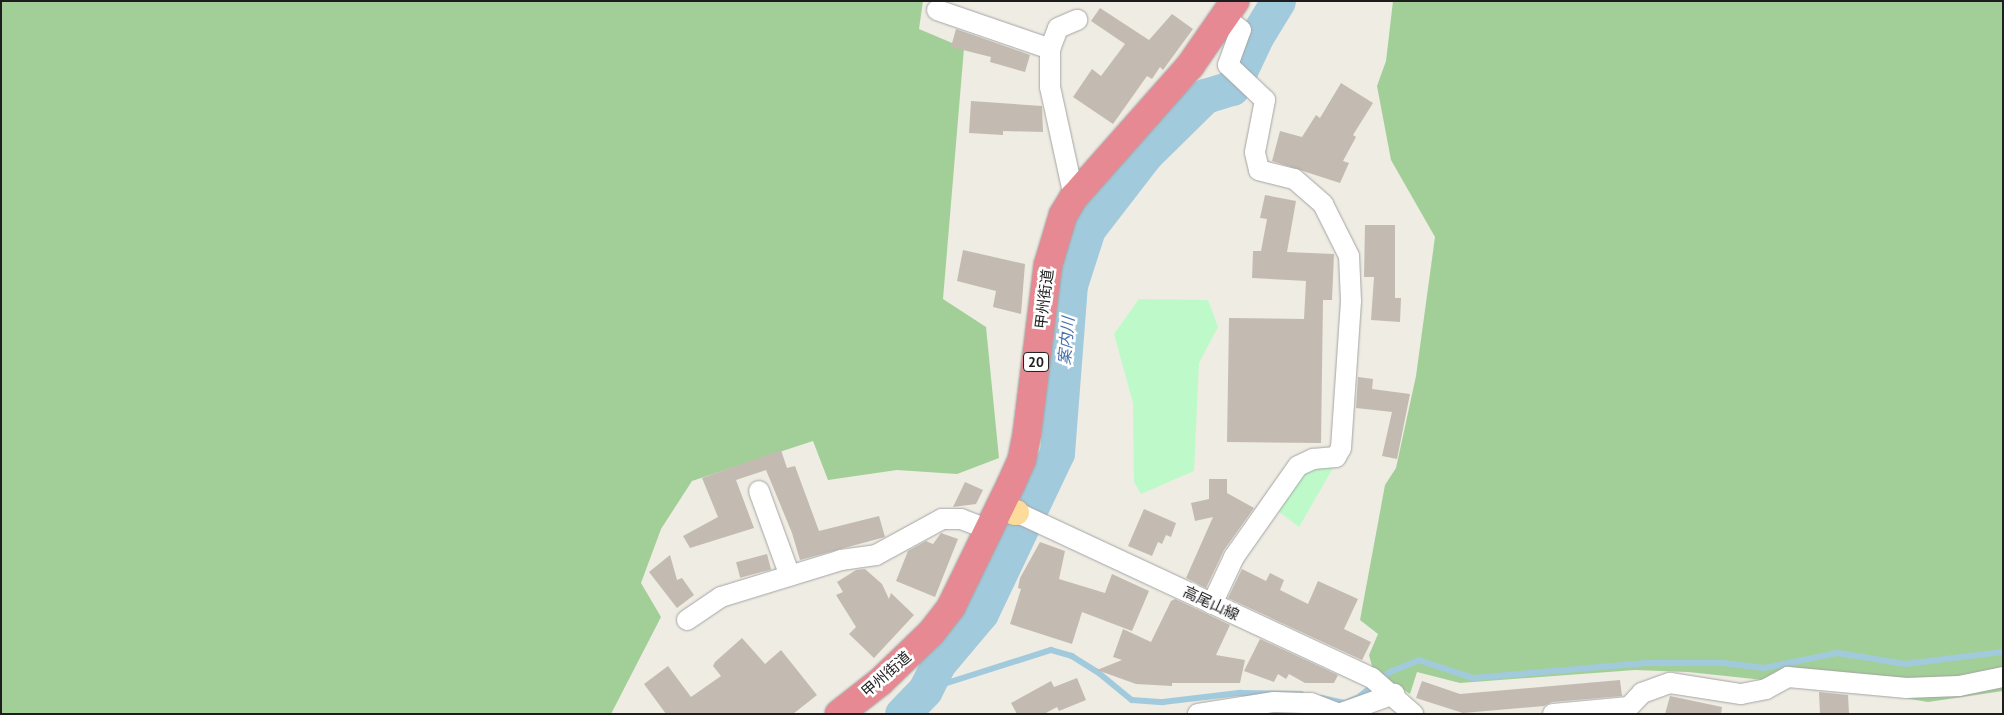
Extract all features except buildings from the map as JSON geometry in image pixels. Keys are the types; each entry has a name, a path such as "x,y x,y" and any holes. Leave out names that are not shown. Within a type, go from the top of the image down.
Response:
{"highway":[{"name":"甲州街道","path":"839,714 880,682 931,633 951,607 989,530 1010,510 1022,459 1048,265 1063,215 1074,197 1161,101 1230,9"}],"street":[{"path":"1212,604 1234,557 1298,466 1313,459 1336,457 1341,448 1351,301 1349,256 1323,204 1294,179 1259,170 1255,152 1265,100 1247,86 1228,65 1242,30 1230,9"},
{"path":"937,10 1050,49"},
{"path":"1074,197 1050,87 1050,49 1058,28 1077,20"},
{"path":"759,491 790,576"},
{"name":"高尾山線","path":"1010,510 1384,687 1413,714"},
{"path":"687,620 720,598 841,560 876,555 942,520 961,519 989,530"},
{"path":"1553,714 1629,707 1642,693 1670,683 1741,694 1766,689 1788,677 1906,688 1959,686 2003,678"},
{"path":"1198,714 1274,702 1312,703 1339,714 1384,687"}],"green space":[{"path":"1,1 923,1 919,29 964,48 943,299 986,327 999,458 957,474 897,470 828,480 813,441 692,481 661,529 641,583 661,617 611,714 1,714"},
{"path":"1393,1 2003,1 2003,691 1928,702 1857,690 1688,672 1635,670 1460,683 1417,672 1410,694 1373,670 1369,655 1378,634 1360,620 1385,485 1396,468 1416,376 1435,237 1391,160 1377,86 1386,61"},
{"path":"1139,299 1208,300 1218,327 1199,363 1194,471 1141,494 1134,482 1133,403 1114,334"},
{"path":"1323,466 1333,468 1299,527 1274,508 1302,470"}],"waterway":[{"name":"案内川","path":"902,714 925,690 938,664 981,613 1057,453 1070,285 1088,229 1146,154 1205,96 1232,88 1256,37 1278,1"},
{"path":"925,690 1051,650 1072,656 1098,672 1132,700 1163,702 1240,693 1301,694"},
{"path":"1322,698 1345,703 1359,697 1390,672 1419,660 1473,678 1649,663 1724,663 1764,668 1838,653 1905,664 2003,652"}]}
